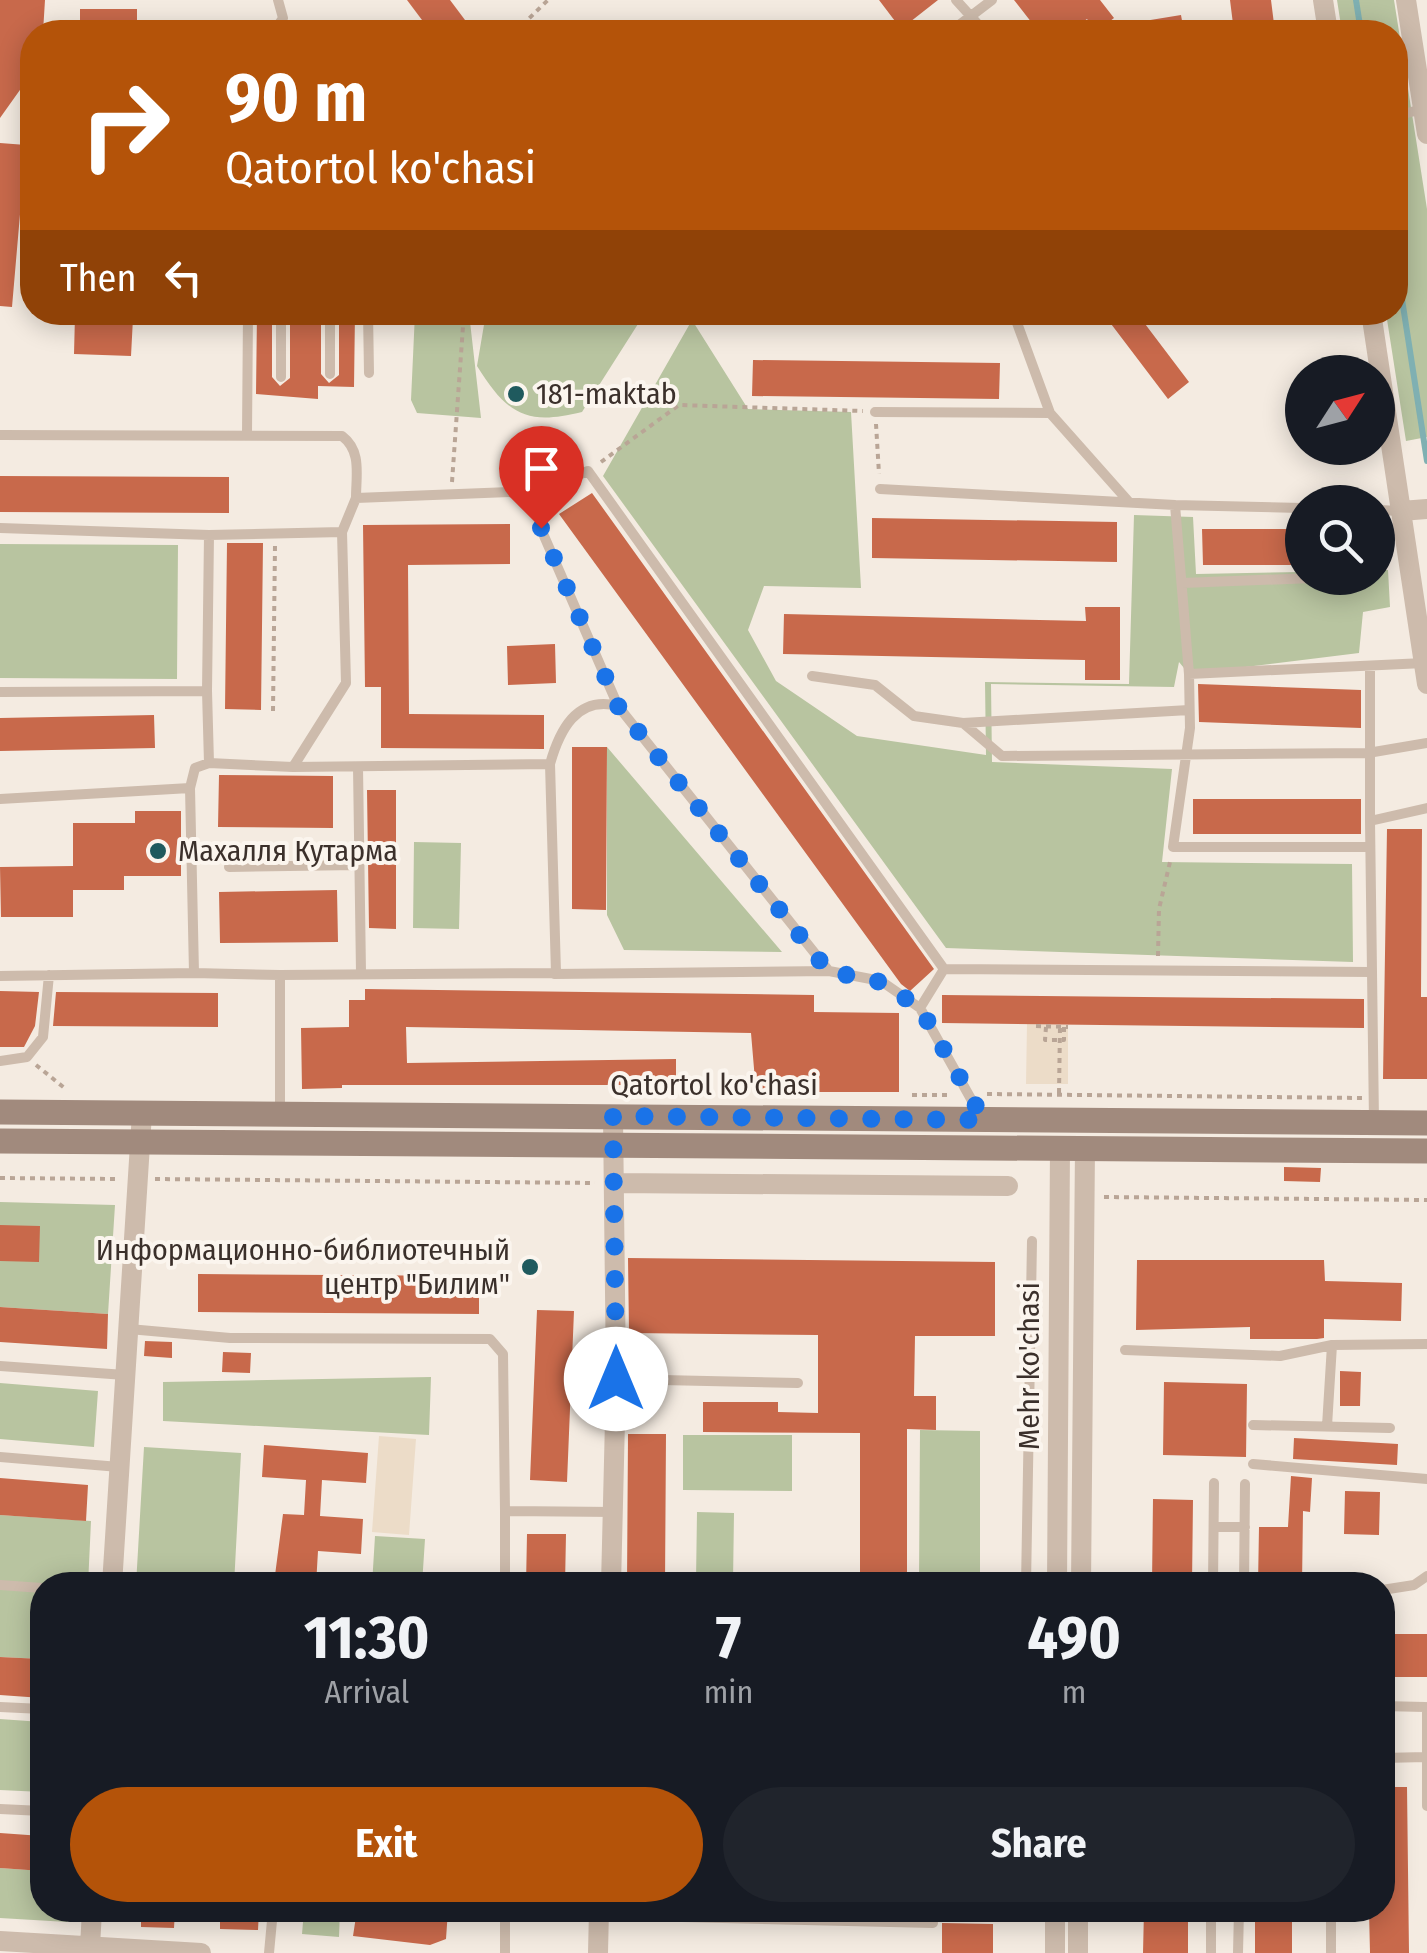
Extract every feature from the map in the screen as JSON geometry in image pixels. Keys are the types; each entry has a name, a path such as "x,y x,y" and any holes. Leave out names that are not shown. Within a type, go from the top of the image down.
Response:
{"main road":[{"name":"Qatortol ko'chasi","path":"0,1112 1072,1120 1374,1111 1427,1123"},
{"path":"1072,1120 1072,1148"},
{"name":"Qatortol ko'chasi","path":"0,1141 1427,1151"}],"street":[{"path":"1406,0 1427,134"},
{"path":"1373,325 1425,674"},
{"path":"1401,511 1427,509"},
{"path":"113,1572 142,1113"},
{"path":"612,1572 616,1379 613,1116"},
{"name":"Mehr ko'chasi","path":"1057,1572 1072,1148"},
{"name":"Mehr ko'chasi","path":"1072,1148 1081,1572"},
{"path":"616,1184 1008,1186"},
{"path":"90,1947 91,1922"},
{"path":"598,1953 599,1922"},
{"path":"1055,1922 1055,1953"},
{"path":"1078,1922 1078,1953"},
{"path":"0,1940 202,1953"}],"lane":[{"path":"956,0 970,18"},
{"path":"967,20 992,0"},
{"path":"247,434 248,325"},
{"path":"281,325 281,377"},
{"path":"330,325 330,374"},
{"path":"368,325 369,372"},
{"path":"1018,325 1050,413 1129,502"},
{"path":"875,412 1050,413"},
{"path":"0,435 342,436 353,444 356,498 342,532 346,683 293,767"},
{"path":"356,498 538,491 588,471 944,969"},
{"path":"880,489 1285,508"},
{"path":"538,491 541,528 618,706 828,971"},
{"path":"1175,505 1189,710 1173,847 1369,847"},
{"path":"1395,511 1401,511"},
{"path":"0,528 209,536 342,532"},
{"path":"209,536 210,763"},
{"path":"1182,583 1285,579"},
{"path":"1189,674 1370,666 1425,674"},
{"path":"1370,666 1374,1111"},
{"path":"812,676 875,685 914,716 963,723 1189,710"},
{"path":"0,692 207,691"},
{"path":"553,974 557,971 550,764 558,736 575,715 596,704 618,706"},
{"path":"963,723 1002,756 1368,754 1427,743"},
{"path":"194,973 190,788 195,768 210,763 293,767 550,764"},
{"path":"358,767 362,973"},
{"path":"0,799 190,788"},
{"path":"1370,821 1427,808"},
{"path":"229,868 358,865"},
{"path":"944,969 1371,972"},
{"path":"920,1008 944,969"},
{"path":"0,976 828,971 881,982 920,1008 966,1095 984,1120"},
{"path":"280,975 280,1143"},
{"path":"0,1061 28,1058 42,1036 50,976"},
{"path":"1026,1572 1032,1241"},
{"path":"128,1329 230,1338 490,1339 503,1354 505,1572"},
{"path":"1125,1350 1280,1356 1332,1345 1427,1344"},
{"path":"1327,1426 1332,1345"},
{"path":"0,1366 126,1376"},
{"path":"616,1379 798,1383"},
{"path":"1253,1425 1390,1428"},
{"path":"0,1457 120,1467"},
{"path":"1253,1464 1427,1479"},
{"path":"1214,1483 1214,1572"},
{"path":"1244,1572 1245,1484"},
{"path":"505,1511 615,1512"},
{"path":"1214,1527 1244,1527"},
{"path":"1395,1588 1414,1586 1427,1576"},
{"path":"0,1585 30,1587"},
{"path":"1395,1706 1426,1707 1427,1806"},
{"path":"0,1707 30,1708"},
{"path":"1395,1758 1426,1757"},
{"path":"0,1809 30,1810"},
{"path":"270,1953 272,1922"},
{"path":"505,1922 505,1953"},
{"path":"903,1922 933,1923"},
{"path":"1210,1953 1211,1922"},
{"path":"1238,1953 1239,1922"},
{"path":"1331,1922 1331,1953"}],"path":[{"path":"527,20 548,0"},
{"path":"450,494 463,325"},
{"path":"588,471 679,404 875,412 880,489"},
{"path":"273,711 275,535"},
{"path":"1158,972 1159,909 1173,847"},
{"path":"1043,1026 1061,1026 1056,1040 1045,1040 1043,1026"},
{"path":"1059,1092 1061,1026"},
{"path":"28,1058 65,1090 84,1090"},
{"path":"900,1095 1059,1092 1374,1111"},
{"path":"0,1178 616,1184"},
{"path":"1104,1197 1427,1200"}],"green space":[{"path":"1337,0 1394,0 1397,20 1340,20"},
{"path":"1408,89 1427,209 1427,437 1406,441 1388,325 1408,325"},
{"path":"414,325 470,325 481,418 417,413 411,400"},
{"path":"484,325 637,325 582,412 546,417 520,412 498,395 477,366"},
{"path":"689,325 695,325 748,409 851,412 861,588 764,586 748,630 776,681 857,736 986,755 985,682 1129,684 1134,515 1193,517 1196,574 1285,572 1285,595 1389,595 1390,607 1363,612 1359,653 1189,674 1179,662 1174,687 991,684 992,762 1172,769 1162,862 1352,864 1353,962 946,948 603,476"},
{"path":"0,544 178,545 177,679 0,678"},
{"path":"607,747 782,952 624,950 607,915"},
{"path":"414,842 461,843 459,929 413,928"},
{"path":"0,1202 115,1205 108,1314 0,1307"},
{"path":"431,1377 429,1435 163,1421 163,1382"},
{"path":"0,1383 98,1391 94,1447 0,1439"},
{"path":"920,1430 980,1431 980,1572 919,1572"},
{"path":"683,1435 792,1435 792,1491 683,1490"},
{"path":"144,1447 241,1453 235,1572 137,1572"},
{"path":"697,1512 734,1513 733,1572 696,1572"},
{"path":"0,1515 91,1521 89,1572 30,1572 30,1658 0,1657"},
{"path":"375,1536 425,1539 423,1572 373,1572"},
{"path":"0,1719 30,1721 30,1791 0,1790"},
{"path":"0,1868 30,1870 30,1920 0,1918"},
{"path":"303,1922 340,1922 339,1937 302,1934"}],"shaded area":[{"path":"1027,1024 1068,1025 1068,1084 1026,1084"},
{"path":"379,1436 416,1439 409,1535 372,1532"}],"building":[{"path":"0,0 45,0 44,20 20,20 20,90 0,118"},
{"path":"407,0 450,0 465,20 422,20"},
{"path":"879,0 938,0 912,20 894,20"},
{"path":"1014,0 1100,0 1114,18 1111,20 1030,20"},
{"path":"1230,0 1271,0 1274,20 1232,20"},
{"path":"80,9 137,9 137,20 80,20"},
{"path":"1181,15 1182,20 1150,20"},
{"path":"0,143 20,145 20,214 12,307 0,306"},
{"path":"75,325 133,325 131,356 74,354"},
{"path":"257,325 272,325 272,377 280,386 290,378 290,325 321,325 321,374 329,383 339,375 339,325 355,325 354,387 318,386 318,399 256,394"},
{"path":"1112,325 1146,325 1189,382 1168,399"},
{"path":"753,360 1000,363 999,399 752,396"},
{"path":"0,476 229,477 229,513 0,512"},
{"path":"592,493 934,969 910,991 901,984 559,514"},
{"path":"872,518 1117,522 1117,562 872,558"},
{"path":"510,524 510,564 408,565 409,714 544,715 544,749 381,748 381,687 365,687 363,525"},
{"path":"1202,529 1285,529 1285,565 1203,565"},
{"path":"227,543 263,543 261,710 225,709"},
{"path":"1085,607 1120,607 1120,680 1085,680 1085,660 783,654 784,614 1086,621"},
{"path":"555,644 556,683 508,685 507,646"},
{"path":"1198,684 1361,690 1361,728 1199,722"},
{"path":"154,715 155,748 0,751 0,718"},
{"path":"572,747 607,747 606,910 572,909"},
{"path":"219,775 333,776 333,828 218,827"},
{"path":"367,790 396,790 396,929 369,928"},
{"path":"1193,799 1361,799 1361,834 1193,834"},
{"path":"135,811 181,811 181,876 124,876 124,890 73,890 73,917 1,917 0,867 73,866 73,823 135,823"},
{"path":"1387,829 1422,829 1421,997 1427,997 1427,1079 1383,1079"},
{"path":"337,890 338,942 220,943 219,892"},
{"path":"365,989 814,995 814,1012 899,1013 899,1092 756,1092 751,1033 406,1027 407,1063 676,1059 676,1085 342,1085 302,1089 301,1028 349,1027 349,1000 365,1000"},
{"path":"0,991 39,992 35,1026 24,1047 0,1047"},
{"path":"56,992 218,993 218,1027 53,1026"},
{"path":"942,995 1364,999 1364,1028 942,1023"},
{"path":"1284,1167 1321,1168 1320,1182 1284,1181"},
{"path":"0,1225 40,1226 39,1262 0,1261"},
{"path":"628,1258 995,1262 995,1336 915,1336 914,1396 936,1396 936,1430 907,1429 907,1572 860,1572 860,1433 703,1432 703,1402 778,1402 778,1412 818,1413 818,1335 629,1333"},
{"path":"1137,1260 1324,1260 1325,1281 1402,1283 1401,1321 1324,1319 1324,1338 1317,1339 1250,1339 1250,1327 1136,1330"},
{"path":"198,1274 479,1276 479,1314 198,1312"},
{"path":"0,1307 108,1314 107,1349 0,1342"},
{"path":"537,1310 574,1311 567,1482 530,1480"},
{"path":"145,1341 172,1342 172,1358 144,1356"},
{"path":"223,1352 251,1353 250,1373 222,1372"},
{"path":"1340,1371 1361,1372 1360,1406 1340,1406"},
{"path":"1164,1382 1247,1384 1246,1457 1163,1455"},
{"path":"628,1434 666,1434 665,1572 627,1572"},
{"path":"1294,1438 1398,1444 1397,1465 1293,1459"},
{"path":"264,1445 368,1453 366,1483 322,1480 320,1516 363,1519 361,1554 318,1551 317,1572 275,1572 283,1514 304,1515 306,1480 262,1477"},
{"path":"1291,1476 1312,1478 1310,1512 1303,1511 1302,1572 1258,1572 1259,1527 1288,1527"},
{"path":"0,1478 88,1485 86,1521 0,1515"},
{"path":"1345,1491 1380,1492 1379,1535 1344,1534"},
{"path":"1153,1499 1193,1500 1192,1572 1152,1572"},
{"path":"527,1534 566,1534 565,1572 526,1572"},
{"path":"1395,1634 1427,1634 1427,1677 1395,1677"},
{"path":"0,1657 30,1658 30,1697 0,1695"},
{"path":"1395,1787 1407,1787 1409,1953 1370,1953 1369,1922 1395,1922"},
{"path":"0,1833 30,1835 30,1870 0,1868"},
{"path":"141,1922 174,1922 174,1928 141,1927"},
{"path":"220,1922 258,1922 258,1930 220,1929"},
{"path":"355,1922 447,1922 446,1939 430,1945 353,1936"},
{"path":"1144,1922 1188,1922 1188,1953 1143,1953"},
{"path":"1255,1922 1292,1922 1292,1953 1255,1953"},
{"path":"942,1923 993,1924 993,1953 942,1953"}],"waterway":[{"path":"1356,0 1359,20"},
{"path":"1406,325 1427,461"}],"place":[{"name":"181-maktab","path":"516,394"},
{"name":"Махалля Кутарма","path":"158,851"},
{"name":"Информационно-библиотечный центр \"Билим\"","path":"530,1267"}],"route":[{"path":"541,528 618,706 828,971 881,982 920,1008 966,1095 984,1120 613,1116 616,1379"}]}
